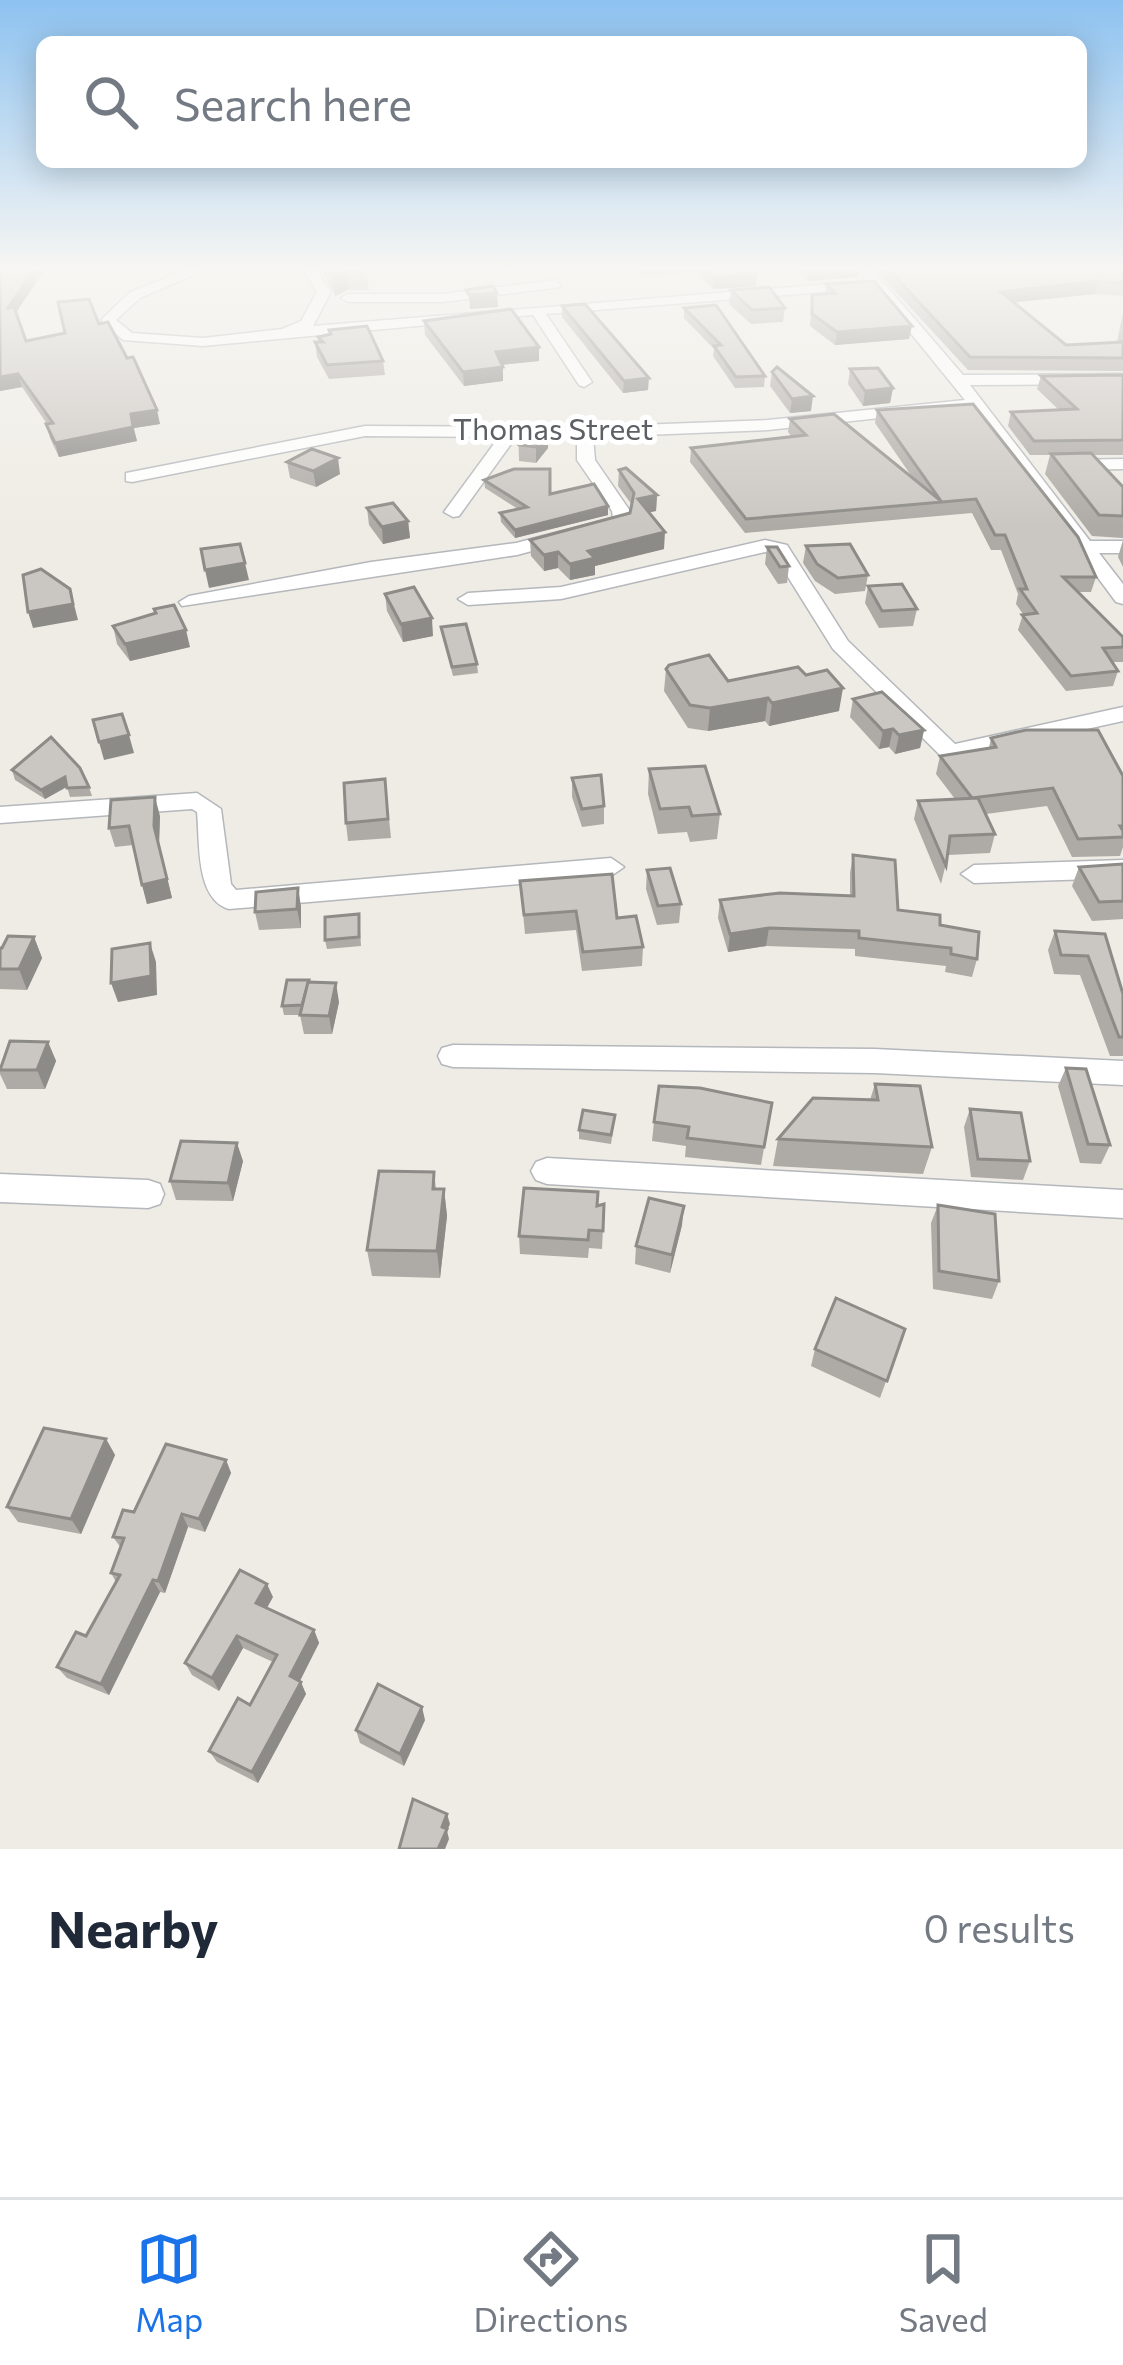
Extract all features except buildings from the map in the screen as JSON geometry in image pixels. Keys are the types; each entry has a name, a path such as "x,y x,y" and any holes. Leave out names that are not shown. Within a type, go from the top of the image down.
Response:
{"street":[{"path":"566,354 584,382"},
{"path":"937,354 1123,598"},
{"path":"959,380 1123,379"},
{"name":"Thomas Street","path":"131,477 327,435 393,428 585,432 768,425 978,404"},
{"path":"454,512 511,432"},
{"path":"189,602 371,568 517,549 622,521 621,511 586,460 585,432"},
{"path":"1024,465 1123,464"},
{"path":"469,599 561,593 765,547 780,549 840,645 950,752 1123,714"},
{"path":"1081,547 1123,547"},
{"path":"0,815 197,801 208,809 218,885 229,900 610,867"},
{"path":"974,874 1123,869"},
{"path":"453,1056 875,1061 1123,1073"},
{"path":"547,1171 1123,1204"},
{"path":"0,1188 148,1193"}]}
